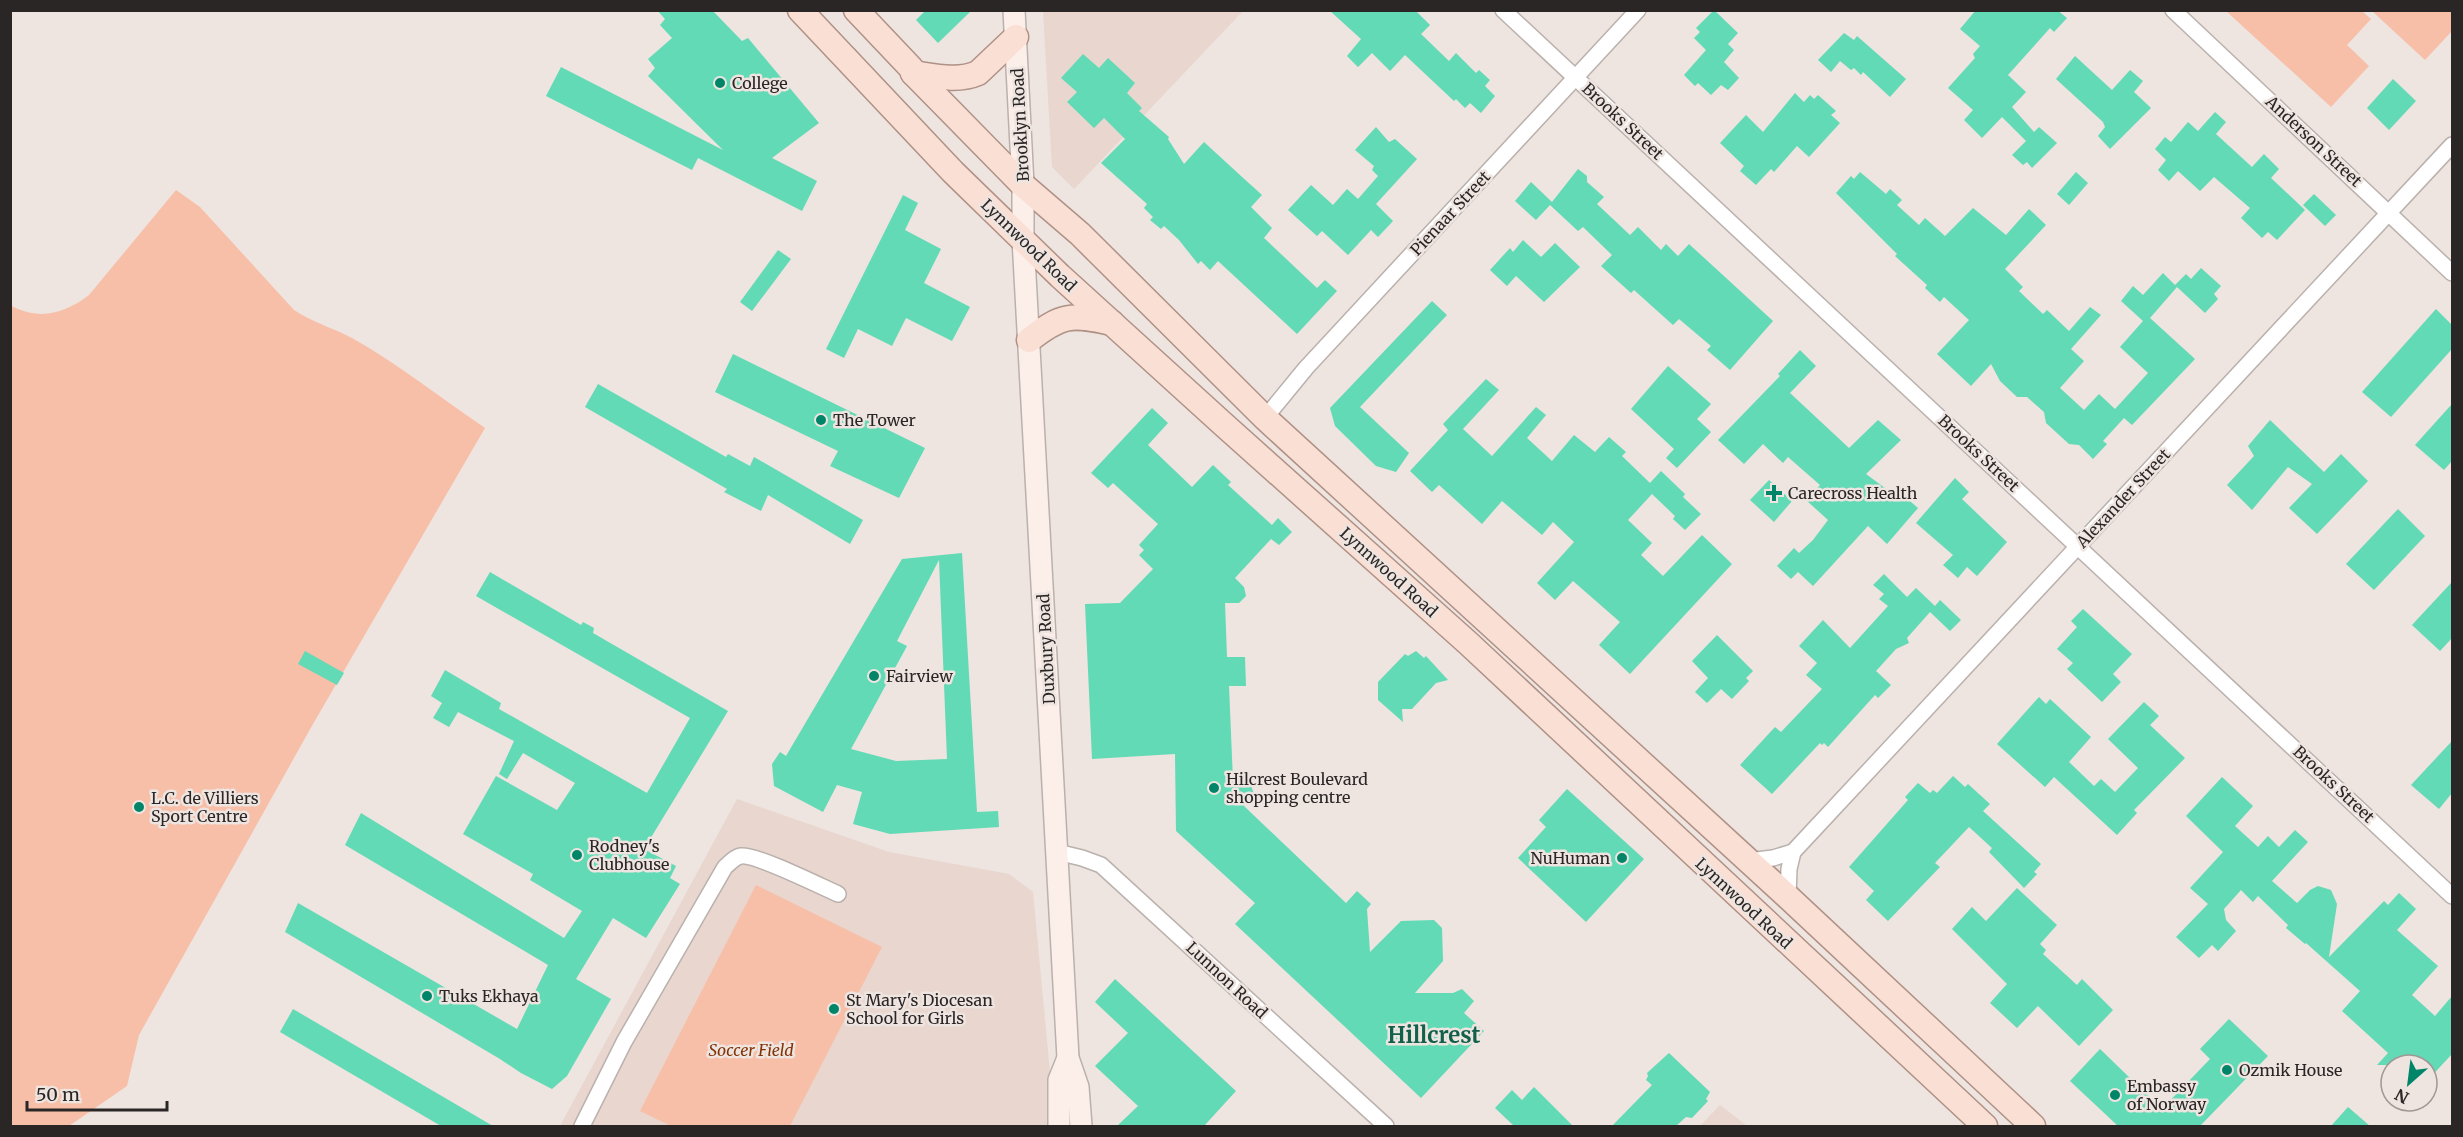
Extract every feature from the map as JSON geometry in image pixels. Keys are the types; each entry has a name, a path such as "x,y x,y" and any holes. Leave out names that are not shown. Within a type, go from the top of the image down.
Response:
{"main road":[{"name":"Lynnwood Road","path":"800,10 952,172 1112,323 1468,643 1985,1126"},
{"name":"Lynnwood Road","path":"856,10 911,68 913,73 1023,185 1080,234 1265,418 1788,897 2033,1126"},
{"name":"Brooklyn Road","path":"1014,10 1023,185 1023,239"},
{"path":"913,73 970,77 978,73 1016,37"},
{"name":"Duxbury Road","path":"1023,239 1068,1058 1078,1087 1081,1126"},
{"path":"1029,340 1046,327 1066,318 1080,316 1112,323"},
{"path":"1265,418 1260,434 1284,464 1290,483"},
{"name":"Duxbury Road","path":"1059,1126 1059,1080 1068,1058"}],"street":[{"name":"Brooks Street","path":"1503,10 2452,896"},
{"name":"Pienaar Street","path":"1265,418 1299,376 1638,10"},
{"name":"Anderson Street","path":"2173,10 2390,212 2452,273"},
{"name":"Alexander Street","path":"1793,852 2452,145"},
{"name":"Lunnon Road","path":"1057,852 1101,865 1386,1126"},
{"path":"1748,861 1773,858 1793,852 1789,869 1788,897"},
{"path":"582,1126 624,1042 725,867 740,856 746,856 838,894"}],"shaded area":[{"path":"1043,11 1243,11 1074,189 1052,167"},
{"name":"St Mary's Diocesan School for Girls","path":"737,799 889,852 1009,874 1033,892 1055,1126 560,1126"},
{"path":"1720,1105 1747,1126 1700,1126"}],"green space":[{"path":"2226,11 2362,11 2371,19 2347,45 2369,66 2331,107"},
{"path":"2372,11 2452,11 2452,31 2425,60"},
{"path":"176,190 200,207 294,310 369,348 485,428 313,724 139,1035 127,1086 69,1126 11,1126 10,305 31,313 41,314 61,311 80,302 89,295"},
{"name":"Soccer Field","path":"756,885 882,947 790,1126 671,1126 640,1111"}],"building":[{"path":"657,10 712,10 742,41 748,38 819,123 772,158 817,181 802,211 698,158 692,170 546,96 561,67 723,150 648,76 655,68 648,59 672,38 660,25 665,19"},
{"path":"926,10 972,10 938,43 916,20"},
{"path":"1329,10 1415,10 1430,25 1421,34 1449,61 1456,53 1476,73 1479,70 1490,80 1485,86 1495,96 1481,113 1470,103 1465,108 1456,99 1454,101 1405,55 1390,71 1372,53 1358,67 1347,56 1361,39"},
{"path":"1714,10 1738,33 1728,44 1734,50 1724,62 1739,78 1728,90 1721,85 1711,95 1698,83 1695,86 1684,75 1706,50 1694,38 1700,32 1696,28"},
{"path":"1976,10 2057,10 2067,18 2054,32 2050,28 2008,75 2026,92 2012,107 2034,132 2039,127 2057,143 2032,168 2027,162 2023,165 2012,155 2026,141 2002,117 1982,138 1964,120 1973,110 1948,88 1975,58 1973,54 1980,46 1960,29"},
{"path":"1844,33 1854,40 1857,36 1906,79 1890,97 1863,72 1861,75 1854,68 1851,70 1840,61 1831,72 1818,60"},
{"path":"1083,54 1099,68 1108,58 1135,83 1127,93 1142,108 1139,111 1169,137 1168,139 1184,164 1204,142 1262,195 1251,207 1272,228 1264,238 1317,288 1325,280 1337,291 1297,334 1218,261 1210,270 1201,261 1198,264 1179,240 1164,226 1161,229 1150,220 1153,217 1144,208 1147,204 1101,163 1125,139 1104,118 1094,128 1067,102 1077,92 1061,78"},
{"path":"2075,56 2112,90 2130,70 2143,81 2134,92 2151,108 2110,149 2098,136 2105,127 2103,122 2056,79"},
{"path":"2393,79 2416,101 2389,130 2367,108"},
{"path":"1795,93 1804,102 1810,95 1814,99 1818,95 1836,111 1831,115 1840,123 1809,157 1797,146 1774,172 1771,169 1756,185 1740,171 1744,166 1720,143 1746,115 1763,132"},
{"path":"2215,112 2226,122 2216,134 2252,167 2264,154 2279,169 2271,178 2305,210 2277,240 2268,232 2262,238 2241,218 2250,208 2214,177 2200,191 2178,171 2169,181 2158,170 2166,160 2155,149 2165,137 2171,142 2188,122 2198,131"},
{"path":"1376,127 1389,142 1395,139 1417,159 1376,204 1393,221 1378,237 1371,230 1348,255 1322,231 1317,236 1288,210 1311,185 1333,205 1347,189 1358,199 1378,176 1372,170 1374,166 1355,150"},
{"path":"1578,169 1587,176 1587,182 1604,197 1597,204 1630,235 1638,227 1661,250 1666,244 1678,256 1689,244 1773,321 1730,370 1707,350 1711,346 1679,319 1673,325 1634,290 1631,293 1601,266 1612,255 1583,227 1578,231 1550,205 1536,220 1515,201 1531,182 1552,202"},
{"path":"1860,172 1886,194 1890,189 1902,200 1897,205 1919,225 1925,218 1945,236 1973,208 2006,235 2029,209 2046,225 2005,269 2023,287 2019,291 2043,314 2047,310 2069,331 2090,307 2101,315 2071,349 2084,361 2060,388 2084,410 2099,394 2115,409 2148,373 2120,347 2143,321 2121,301 2133,286 2143,295 2163,273 2175,285 2186,274 2191,279 2201,268 2221,286 2214,294 2218,299 2205,313 2177,287 2150,318 2195,359 2132,425 2124,418 2103,441 2107,444 2093,459 2079,445 2069,444 2046,423 2044,412 2027,397 2017,397 2000,381 1991,364 1971,386 1937,354 1969,320 1944,297 1940,302 1925,288 1927,285 1895,256 1897,254 1836,193 1851,176 1854,179"},
{"path":"2076,172 2088,183 2069,205 2057,194"},
{"path":"2314,194 2336,215 2325,226 2303,205"},
{"path":"903,195 918,203 905,230 941,249 924,283 970,307 952,341 906,318 892,346 858,329 844,358 826,349"},
{"path":"1523,240 1541,257 1555,243 1580,267 1544,302 1516,276 1507,286 1490,270 1510,248 1513,252"},
{"path":"778,250 791,259 752,311 740,302"},
{"path":"1432,301 1447,315 1360,407 1409,453 1396,472 1376,466 1335,426 1330,408"},
{"path":"2436,309 2452,325 2452,349 2391,417 2362,392"},
{"path":"1800,350 1816,366 1790,393 1849,448 1878,420 1901,440 1866,474 1893,494 1897,490 1918,508 1887,544 1868,526 1813,586 1798,572 1791,579 1777,566 1794,548 1799,553 1813,540 1828,520 1806,500 1820,485 1788,457 1783,463 1763,444 1744,464 1718,440 1780,376 1778,374"},
{"name":"The Tower","path":"733,354 925,448 899,498 830,466 838,451 715,392"},
{"path":"1668,366 1711,404 1697,419 1711,432 1677,468 1666,458 1674,449 1631,409"},
{"path":"1486,379 1499,390 1463,429 1492,456 1536,407 1546,415 1527,438 1552,461 1574,435 1595,452 1609,437 1626,452 1622,456 1650,483 1661,471 1685,494 1683,497 1701,514 1685,530 1673,519 1675,516 1652,494 1628,520 1652,543 1641,555 1663,576 1702,535 1732,564 1630,674 1599,645 1620,622 1573,581 1555,600 1537,583 1574,542 1553,522 1542,535 1502,501 1482,524 1439,485 1432,492 1410,471 1448,430 1443,424"},
{"path":"598,384 726,457 728,454 750,466 754,457 863,520 850,544 768,495 761,511 724,492 727,489 585,407"},
{"path":"2452,404 2452,461 2444,470 2415,445"},
{"name":"Hilcrest Boulevard shopping centre","path":"1152,408 1168,423 1148,445 1192,487 1213,465 1231,482 1228,485 1272,525 1278,518 1292,532 1279,545 1271,539 1235,578 1244,587 1246,596 1239,603 1225,603 1227,657 1245,657 1246,686 1229,686 1233,781 1250,783 1254,794 1244,806 1346,903 1357,891 1371,904 1367,909 1370,952 1401,921 1434,920 1442,928 1443,961 1415,993 1453,993 1462,989 1474,1001 1464,1013 1484,1031 1421,1098 1235,924 1255,903 1176,831 1175,754 1092,759 1085,604 1120,603 1153,569 1139,555 1144,550 1139,545 1158,524 1113,483 1108,488 1091,473"},
{"path":"2270,420 2324,472 2341,454 2368,481 2317,534 2289,508 2312,484 2288,467 2252,510 2227,485 2254,456 2248,446"},
{"path":"1955,478 1969,492 1962,499 2007,542 1977,576 1967,567 1958,578 1943,565 1953,555 1916,523"},
{"path":"1769,480 1792,501 1774,522 1750,500"},
{"path":"2398,509 2425,536 2374,590 2346,564"},
{"name":"Fairview","path":"962,553 977,812 998,811 999,827 890,834 853,824 862,792 837,785 823,812 774,786 772,764 780,752 786,756 902,559","holes":["939,560 947,759 896,761 851,749 907,646 897,641"]},
{"path":"490,572 581,625 583,622 594,628 593,633 728,711 644,849 676,866 670,878 680,884 646,938 613,918 576,979 611,999 567,1076 552,1089 521,1073 285,932 298,903 517,1029 548,965 345,845 361,813 564,938 582,911 530,880 533,874 463,834 496,776 557,810 575,783 523,753 507,779 499,774 514,741 458,712 449,727 433,718 442,703 431,696 445,670 501,703 499,709 647,793 690,718 476,596"},
{"path":"1884,574 1907,597 1916,588 1935,606 1940,600 1961,620 1950,631 1930,612 1907,638 1909,643 1896,649 1876,671 1891,685 1878,698 1875,695 1828,747 1820,743 1772,794 1740,765 1775,727 1781,732 1822,689 1806,675 1817,663 1799,646 1823,620 1850,648 1888,606 1879,599 1884,594 1873,585"},
{"path":"2452,582 2452,638 2440,651 2412,625"},
{"path":"2083,609 2132,654 2113,674 2121,682 2102,702 2067,669 2073,663 2057,649 2077,627 2071,621"},
{"path":"1717,635 1753,671 1746,678 1749,681 1732,699 1721,689 1707,703 1695,692 1708,678 1692,661"},
{"path":"305,651 344,673 337,685 298,664"},
{"path":"1416,651 1424,658 1426,656 1448,680 1436,683 1412,709 1402,709 1403,722 1378,700 1378,682 1405,654 1408,656"},
{"path":"2039,697 2046,704 2050,699 2091,737 2069,762 2094,786 2101,779 2115,792 2138,768 2108,739 2144,702 2159,716 2150,725 2185,758 2134,810 2137,813 2117,835 2054,777 2045,787 1997,744"},
{"path":"2452,741 2452,793 2439,809 2411,785"},
{"path":"1953,776 1965,787 1968,784 1990,804 1983,811 2041,864 2034,872 2037,874 2024,888 1989,852 1992,848 1969,827 1935,863 1940,867 1888,921 1866,900 1874,891 1849,867 1908,800 1905,797 1918,783 1930,793 1933,790 1937,793"},
{"path":"2222,777 2253,806 2235,826 2258,847 2268,836 2279,847 2295,830 2308,842 2272,881 2297,903 2310,890 2318,886 2331,890 2337,904 2329,957 2384,901 2388,905 2399,893 2416,909 2397,930 2438,966 2412,995 2435,1016 2452,996 2452,1054 2439,1068 2439,1053 2388,1053 2342,1011 2360,991 2286,928 2288,925 2258,896 2253,902 2241,890 2224,909 2226,920 2236,931 2218,951 2212,945 2199,958 2176,937 2208,904 2190,888 2223,852 2186,816"},
{"path":"1567,789 1644,859 1586,922 1518,858 1546,827 1539,820"},
{"path":"2017,888 2057,925 2040,944 2046,950 2043,954 2077,985 2082,979 2113,1010 2079,1046 2038,1006 2017,1028 1990,1003 2007,984 1952,929 1972,907 1986,921"},
{"path":"1115,979 1236,1091 1204,1126 1117,1126 1138,1106 1095,1066 1128,1033 1095,1002"},
{"path":"293,1009 493,1126 441,1126 280,1032"},
{"name":"Ozmik House","path":"2229,1019 2268,1056 2200,1126 2118,1126 2070,1081 2100,1049 2162,1109 2210,1059 2200,1049"},
{"path":"1669,1053 1710,1092 1706,1099 1708,1101 1692,1118 1686,1117 1676,1126 1612,1126 1652,1085 1646,1080 1647,1073"},
{"path":"1534,1087 1573,1126 1514,1126 1495,1108 1512,1090 1522,1100"},
{"path":"2348,1107 2370,1126 2331,1126"}],"place":[{"name":"College","path":"720,83"},
{"name":"The Tower","path":"821,420"},
{"name":"Carecross Health","path":"1774,493"},
{"name":"Fairview","path":"874,676"},
{"name":"Hilcrest Boulevard shopping centre","path":"1214,788"},
{"name":"L.C. de Villiers Sport Centre","path":"139,807"},
{"name":"Rodney's Clubhouse","path":"577,855"},
{"name":"NuHuman","path":"1622,858"},
{"name":"Tuks Ekhaya","path":"427,996"},
{"name":"St Mary's Diocesan School for Girls","path":"834,1009"},
{"name":"Ozmik House","path":"2227,1070"},
{"name":"Embassy of Norway","path":"2115,1095"}],"district":[{"name":"Hillcrest","path":"1434,1035"}]}
